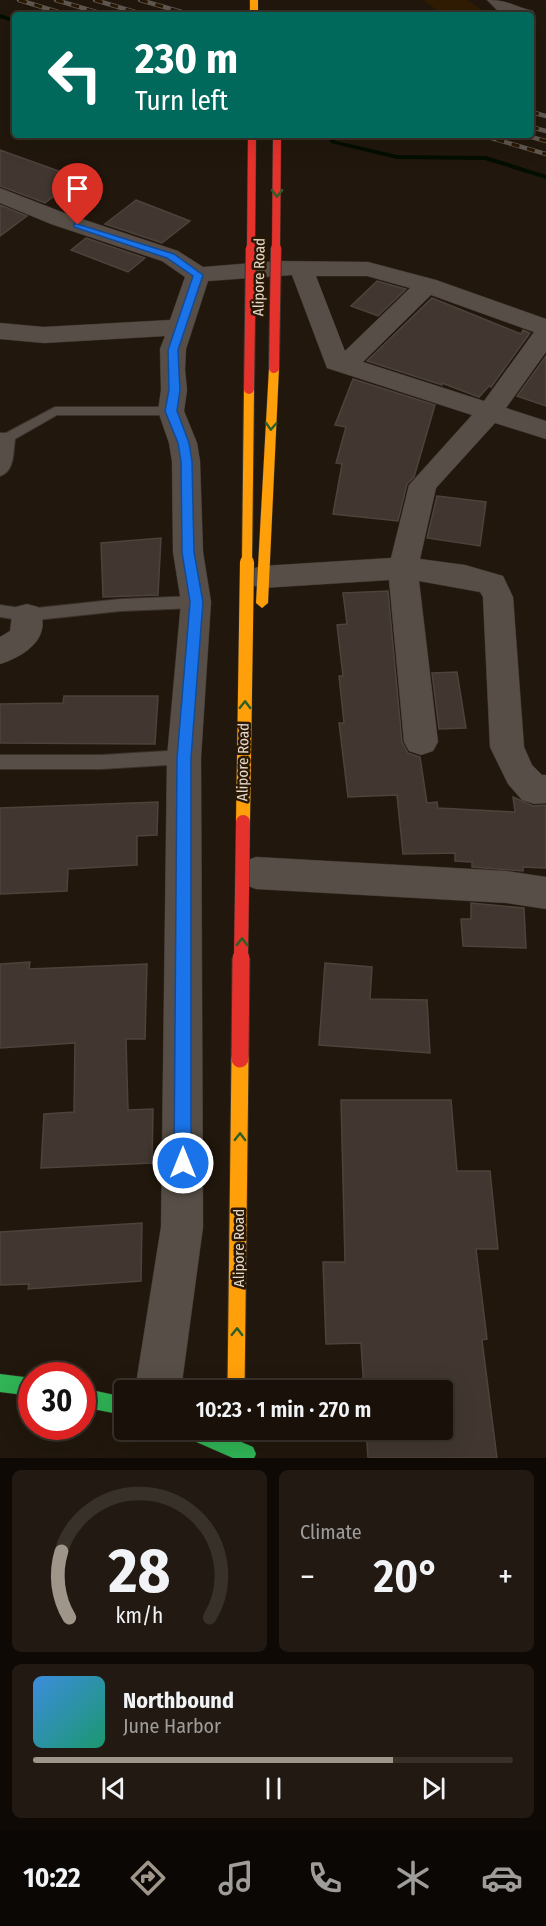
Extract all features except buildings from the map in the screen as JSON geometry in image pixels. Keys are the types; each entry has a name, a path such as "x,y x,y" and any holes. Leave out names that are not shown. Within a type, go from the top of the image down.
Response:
{"main road":[{"name":"Alipore Road","path":"236,1380 252,138"},
{"name":"Alipore Road","path":"261,613 274,368 277,138"},
{"path":"0,1383 18,1385"},
{"path":"96,1400 114,1404"},
{"path":"224,1440 252,1449"}],"street":[{"path":"496,0 513,12"},
{"path":"0,195 59,219 170,256 198,275 278,268 368,269 427,285 546,328"},
{"path":"302,270 336,362 546,430"},
{"path":"159,1380 182,1227 184,758 196,602 188,552 186,461 183,443 171,411 174,390 173,350 198,275"},
{"path":"345,365 427,285"},
{"path":"0,331 44,335 181,327"},
{"path":"421,742 403,570 423,485 489,413 546,334"},
{"path":"262,577 403,570 470,576 492,584 498,597 507,747 520,774 534,790 546,789"},
{"path":"0,652 25,637 14,613"},
{"path":"256,877 507,887 546,893"}],"lane":[{"path":"0,471 5,465 4,437 55,411 171,411"},
{"path":"14,613 196,602"},
{"path":"0,762 101,762 184,758"}],"shaded area":[{"path":"423,0 467,0 482,10 467,12 440,12"}],"waterway":[{"path":"0,16 12,20"},
{"path":"331,138 333,142 397,157 486,158 546,177"}],"railway":[{"path":"19,0 58,12"},
{"path":"56,0 96,12"},
{"path":"95,0 135,12"},
{"path":"140,0 182,12"},
{"path":"534,113 546,116"},
{"path":"534,128 546,131"},
{"path":"491,138 546,154"},
{"path":"534,138 546,141"}],"traffic: fast":[{"path":"0,1383 18,1385"},
{"path":"96,1400 114,1404"},
{"path":"214,1440 246,1454"}],"traffic: slow":[{"path":"254,0 254,12"},
{"path":"262,603 274,368"},
{"path":"243,822 249,389"},
{"path":"236,1380 240,1059"}],"traffic: jam":[{"path":"249,389 252,138"},
{"path":"274,368 277,138"},
{"path":"240,1059 243,822"}],"route":[{"path":"78,225 170,256 198,275 173,350 174,390 171,411 183,443 186,461 188,552 196,602 184,758 183,1163"}]}
